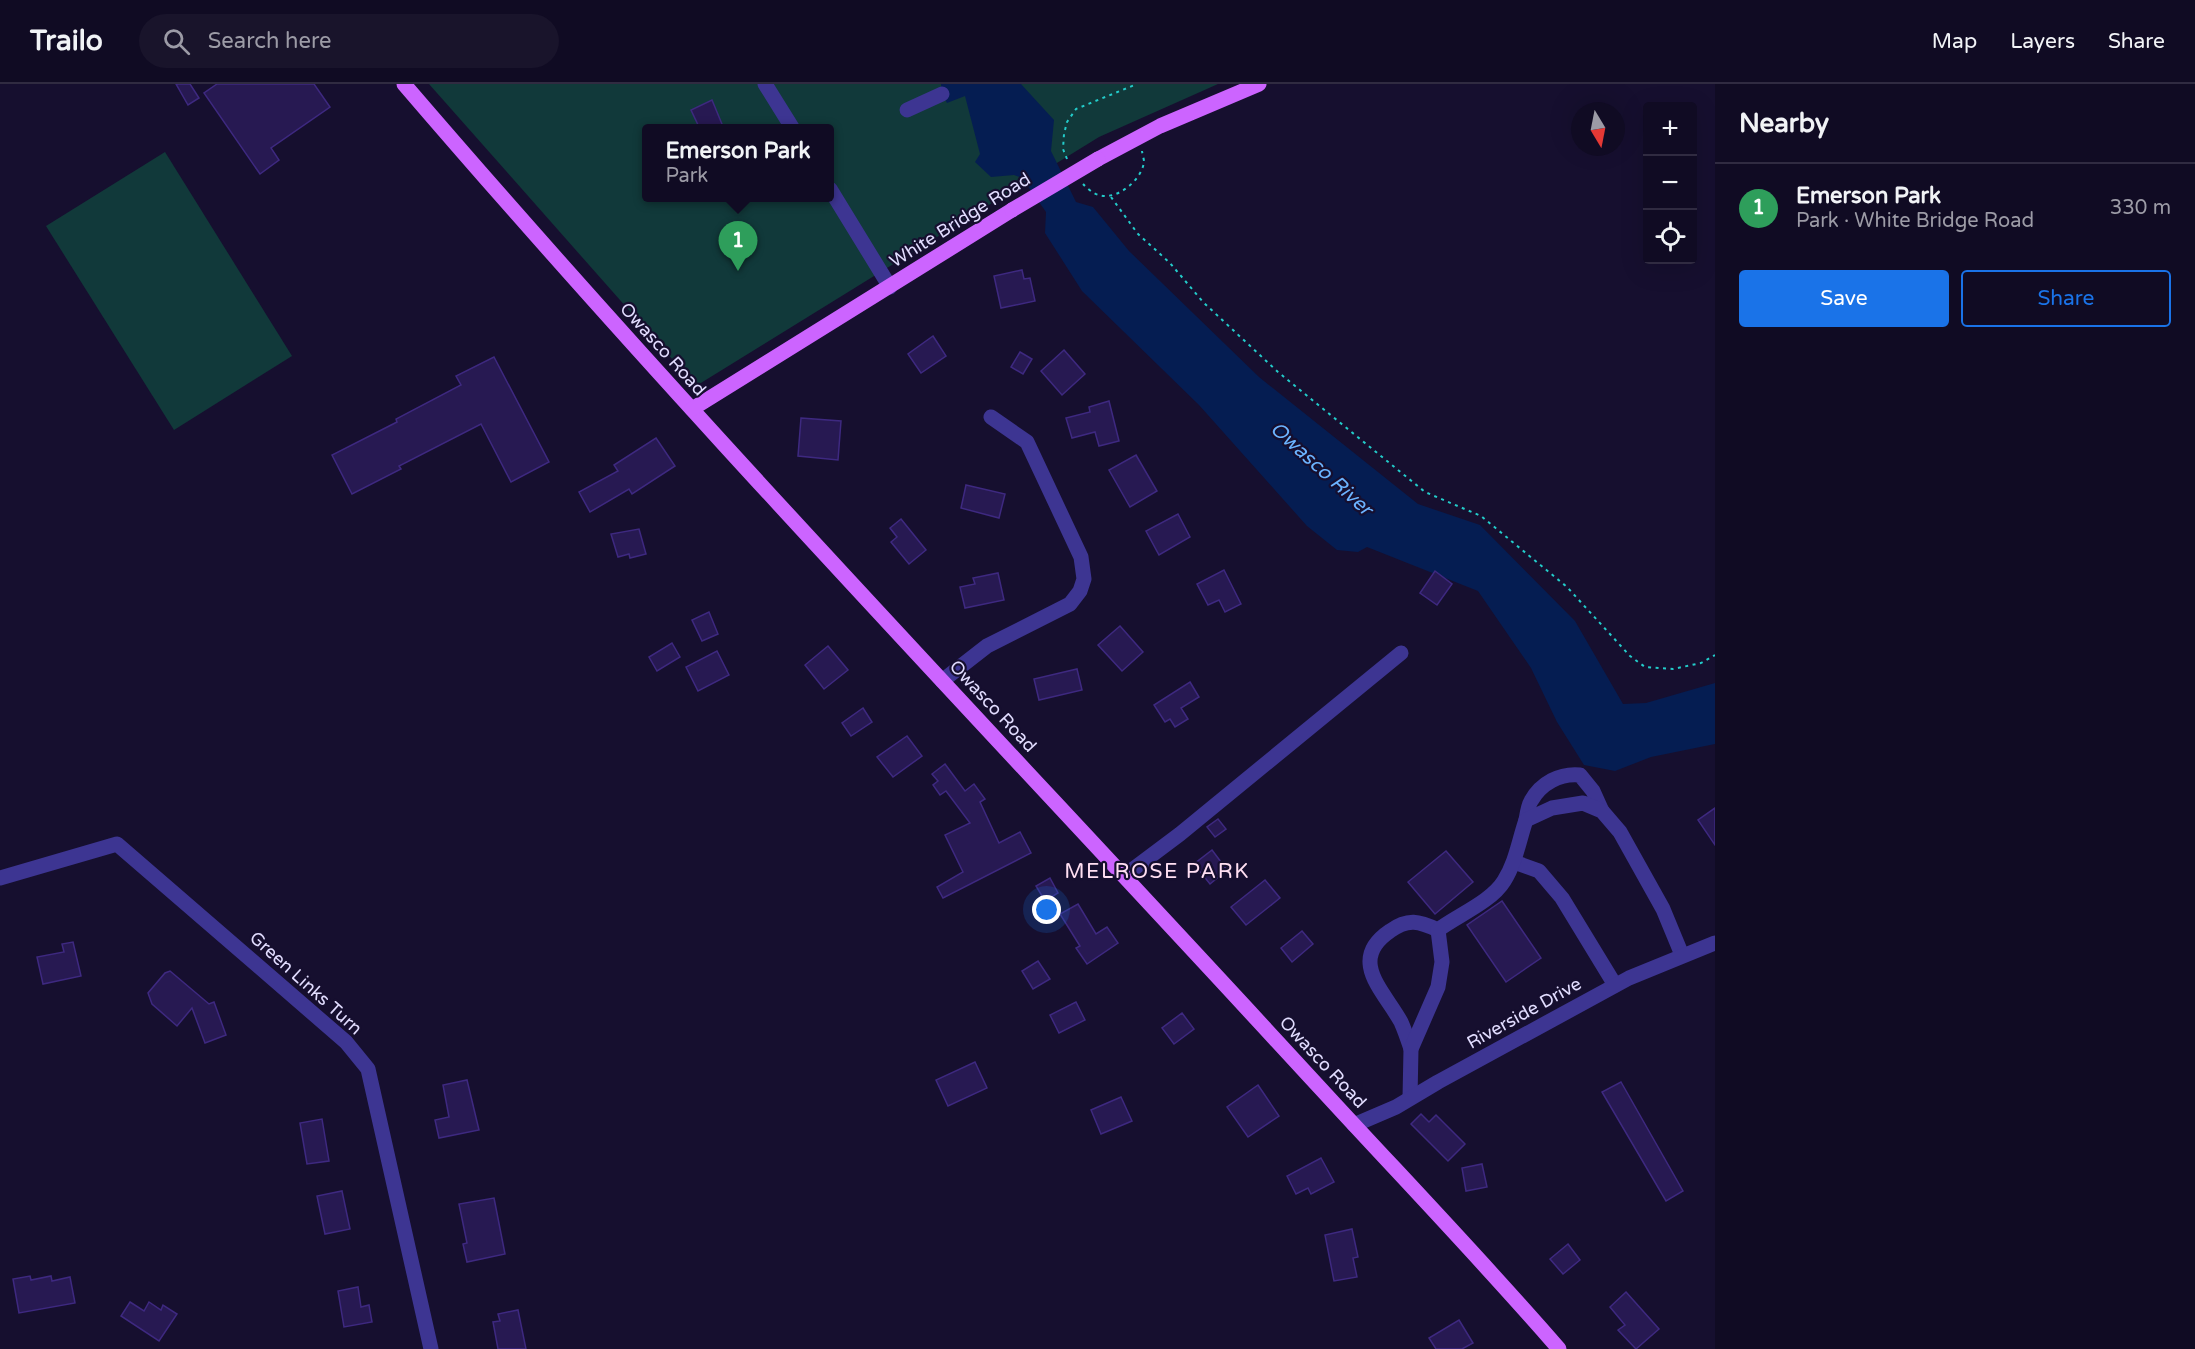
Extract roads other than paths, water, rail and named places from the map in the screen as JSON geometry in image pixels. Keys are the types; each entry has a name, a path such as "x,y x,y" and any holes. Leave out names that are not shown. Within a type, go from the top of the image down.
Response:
{"main road":[{"name":"Owasco Road","path":"404,84 556,260 692,409 1559,1349"},
{"name":"White Bridge Road","path":"692,409 1098,159 1160,126 1259,84"}],"street":[{"path":"765,84 790,124"},
{"path":"907,110 942,94"},
{"path":"834,196 890,287"},
{"path":"942,681 987,646 1070,604 1080,591 1084,579 1080,557 1027,442 991,417"},
{"path":"1124,876 1189,826 1401,653"},
{"path":"1568,774 1581,761"},
{"path":"1438,930 1479,904 1503,883 1514,862 1531,801 1551,780 1568,774 1580,775 1593,790 1602,811 1620,832 1658,900 1676,936 1682,955"},
{"path":"1526,820 1552,808 1582,803 1602,811"},
{"name":"Green Links Turn","path":"0,878 117,844 346,1042 368,1069 431,1349"},
{"path":"1514,862 1539,871 1562,898 1615,986"},
{"path":"1410,1098 1411,1049 1402,1024 1374,980 1369,963 1374,945 1390,930 1405,923 1421,922 1438,930"},
{"path":"1411,1049 1438,987 1442,962 1438,930"},
{"name":"Riverside Drive","path":"1354,1125 1396,1107 1615,986 1682,955 1715,943"}],"water":[{"name":"Owasco River","path":"941,84 1021,84 1054,120 1051,151 1076,202 1093,207 1129,251 1259,377 1418,504 1480,525 1575,621 1623,704 1646,703 1715,683 1715,744 1651,757 1615,771 1584,765 1557,722 1531,668 1478,591 1367,547 1358,552 1337,550 1307,526 1199,405 1082,291 1045,233 1046,212 1022,178 1014,175 991,177 975,162 980,154 965,96 947,103 942,94"}],"place":[{"name":"Emerson Park","path":"738,271"}],"district":[{"name":"MELROSE PARK","path":"1157,871"}]}
